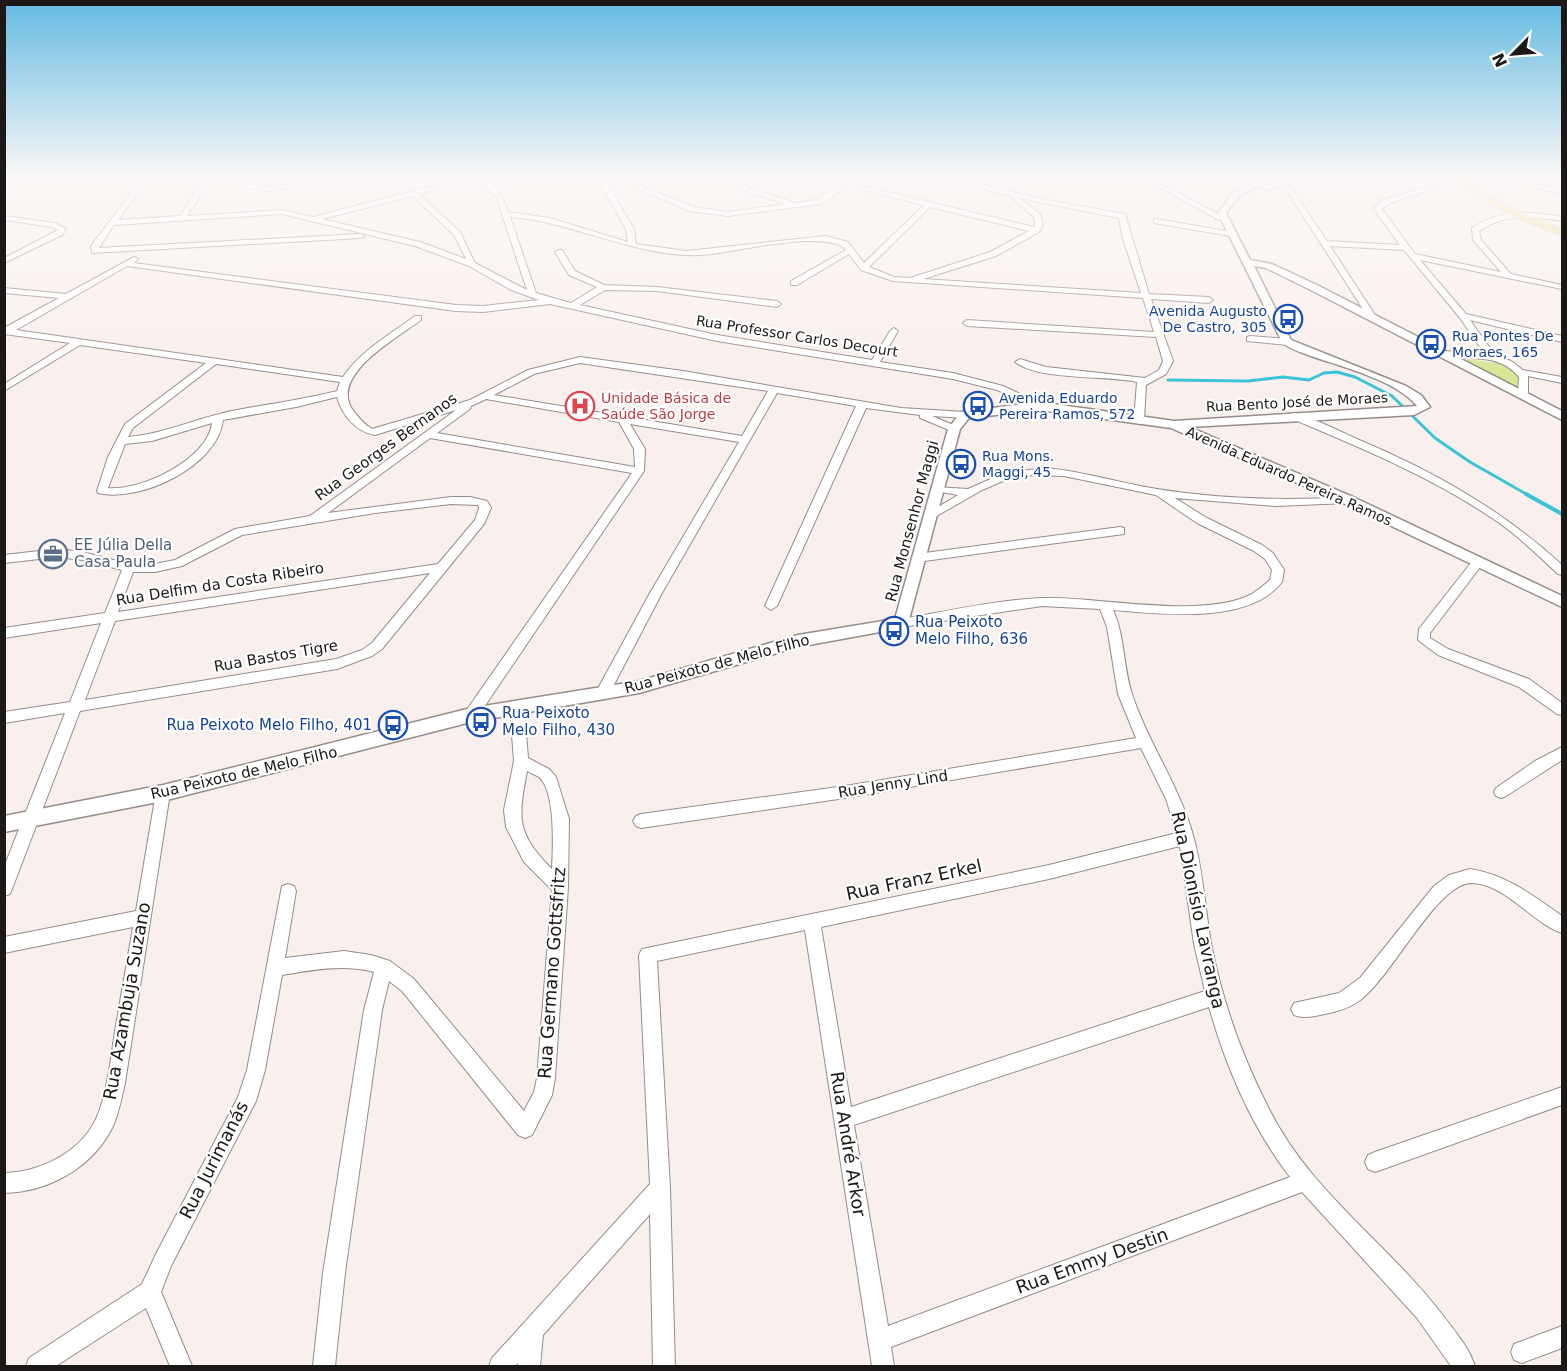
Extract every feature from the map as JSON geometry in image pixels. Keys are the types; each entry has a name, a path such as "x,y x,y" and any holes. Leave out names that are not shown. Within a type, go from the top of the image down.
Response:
{"street":[{"path":"4,261 41,242"},
{"path":"98,242 95,251 224,242"},
{"path":"407,242 472,264 514,288 549,301"},
{"path":"460,242 472,264"},
{"path":"515,242 533,296"},
{"path":"623,242 666,252 687,252 778,242"},
{"path":"842,242 864,268 880,276 906,281 1209,300"},
{"path":"864,268 890,242"},
{"path":"906,281 993,254 1015,242"},
{"path":"1020,362 1043,369 1117,375 1145,381 1158,376 1167,368 1168,361 1160,335 1128,242"},
{"path":"1236,242 1287,342"},
{"path":"1401,242 1463,315 1492,358"},
{"path":"1479,242 1508,275"},
{"path":"1326,243 1406,248"},
{"path":"1326,243 1373,318"},
{"path":"6,331 127,264 144,249"},
{"path":"794,283 851,250"},
{"path":"559,252 572,273 603,287 657,289 777,304"},
{"path":"1413,256 1563,287"},
{"path":"1248,262 1269,266 1563,416"},
{"path":"127,264 456,308 483,309 549,301"},
{"path":"573,306 603,287"},
{"path":"4,290 68,297"},
{"name":"Rua Professor Carlos Decourt","path":"549,301 687,332 969,379 1013,393 1039,406"},
{"path":"1463,315 1563,339"},
{"path":"122,441 152,438 218,418 296,404 341,393 344,380 373,353 418,318"},
{"path":"967,322 1160,335"},
{"path":"6,331 344,380"},
{"path":"875,363 894,331"},
{"path":"1250,339 1287,342"},
{"path":"4,388 78,342"},
{"name":"Rua Bento José de Moraes","path":"1174,424 1421,410 1423,404 1418,399 1390,382 1287,342"},
{"path":"1439,354 1492,358 1521,372 1563,380"},
{"name":"Avenida Eduardo Pereira Ramos","path":"341,393 350,414 369,432 478,399 531,372 580,360 916,413 965,415 1039,406 1174,424 1347,500 1563,602"},
{"path":"214,361 129,426 106,473 102,490 105,493 142,485 194,462 215,438 218,418"},
{"path":"1521,372 1525,382 1523,396"},
{"path":"1139,421 1139,394 1145,381"},
{"path":"602,694 656,593 774,390"},
{"path":"478,399 621,418 745,440"},
{"name":"Rua Georges Bernanos","path":"4,560 57,553 83,556 129,568 164,566 190,557 239,531 313,519 478,399"},
{"path":"771,606 862,405"},
{"name":"Avenida Eduardo Pereira Ramos","path":"916,413 954,429"},
{"path":"954,429 965,415"},
{"path":"1294,416 1442,481 1473,498 1524,536 1563,571"},
{"path":"471,715 639,471 643,460 641,453 621,418"},
{"name":"Rua Monsenhor Maggi","path":"902,622 954,429"},
{"path":"428,435 639,471"},
{"path":"931,514 1008,475 1046,472 1158,492 1272,501 1347,500"},
{"path":"939,489 970,493"},
{"name":"Rua Peixoto de Melo Filho","path":"4,824 163,793 471,715 602,694 677,677 798,641 902,622 1043,602 1104,603 1191,610 1220,608 1258,597 1276,582 1278,570 1269,556 1201,520 1158,492"},
{"name":"Rua Bastos Tigre","path":"4,718 352,659 377,646 394,629 484,515 483,503 475,499 448,499 313,519"},
{"path":"918,558 1120,531"},
{"path":"1478,562 1424,632 1424,640 1443,652 1524,683 1563,710"},
{"path":"4,889 129,568"},
{"name":"Rua Delfim da Costa Ribeiro","path":"4,633 440,568"},
{"name":"Rua Dionísio Lavranga","path":"1104,603 1116,630 1120,679 1145,742 1174,799 1186,838 1214,997 1233,1050 1264,1119 1284,1154 1305,1181 1395,1278 1443,1335 1462,1366"},
{"path":"517,708 520,761 513,810 514,827 530,857 560,887"},
{"name":"Rua Jenny Lind","path":"641,821 845,792 1145,742"},
{"path":"1501,792 1540,765 1563,753"},
{"name":"Rua Germano Gottsfritz","path":"275,968 349,959 367,961 384,968 408,985 525,1128 543,1095 546,1078 560,887 561,819 551,781 544,773 520,761"},
{"name":"Rua Azambuja Suzano","path":"4,1183 19,1184 64,1167 90,1145 105,1120 116,1083 163,793"},
{"name":"Rua Franz Erkel","path":"660,1188 648,955 1049,872 1186,838"},
{"path":"1300,1009 1338,1003 1355,994 1387,959 1436,894 1458,878 1470,876 1498,885 1563,925"},
{"name":"Rua Jurimanás","path":"150,1292 164,1259 246,1101 256,1070 288,891"},
{"path":"4,945 141,918"},
{"name":"Rua André Arkor","path":"812,921 883,1366"},
{"path":"324,1366 333,1284 373,1010 384,968"},
{"path":"844,1119 1214,997"},
{"path":"1375,1162 1563,1096"},
{"name":"Rua Emmy Destin","path":"879,1340 1305,1181"},
{"path":"500,1366 660,1188"},
{"path":"660,1188 664,1366"},
{"path":"37,1366 150,1292 181,1366"},
{"path":"529,1366 532,1331"},
{"path":"1522,1352 1563,1337"}],"green space":[{"path":"1469,359 1502,364 1519,376 1517,389 1462,361"}],"waterway":[{"path":"1168,380 1248,381 1283,377 1309,380 1324,373 1337,372 1355,377 1392,396 1435,438 1470,462 1528,495"},
{"path":"1526,494 1562,514"}],"place":[{"name":"Avenida Augusto De Castro, 305","path":"1288,319"},
{"name":"Rua Pontes De Moraes, 165","path":"1431,344"},
{"name":"Unidade Básica de Saúde São Jorge","path":"580,406"},
{"name":"Avenida Eduardo Pereira Ramos, 572","path":"978,406"},
{"name":"Rua Mons. Maggi, 45","path":"961,464"},
{"name":"EE Júlia Della Casa Paula","path":"53,554"},
{"name":"Rua Peixoto Melo Filho, 636","path":"894,631"},
{"name":"Rua Peixoto Melo Filho, 430","path":"481,722"},
{"name":"Rua Peixoto Melo Filho, 401","path":"393,725"}]}
